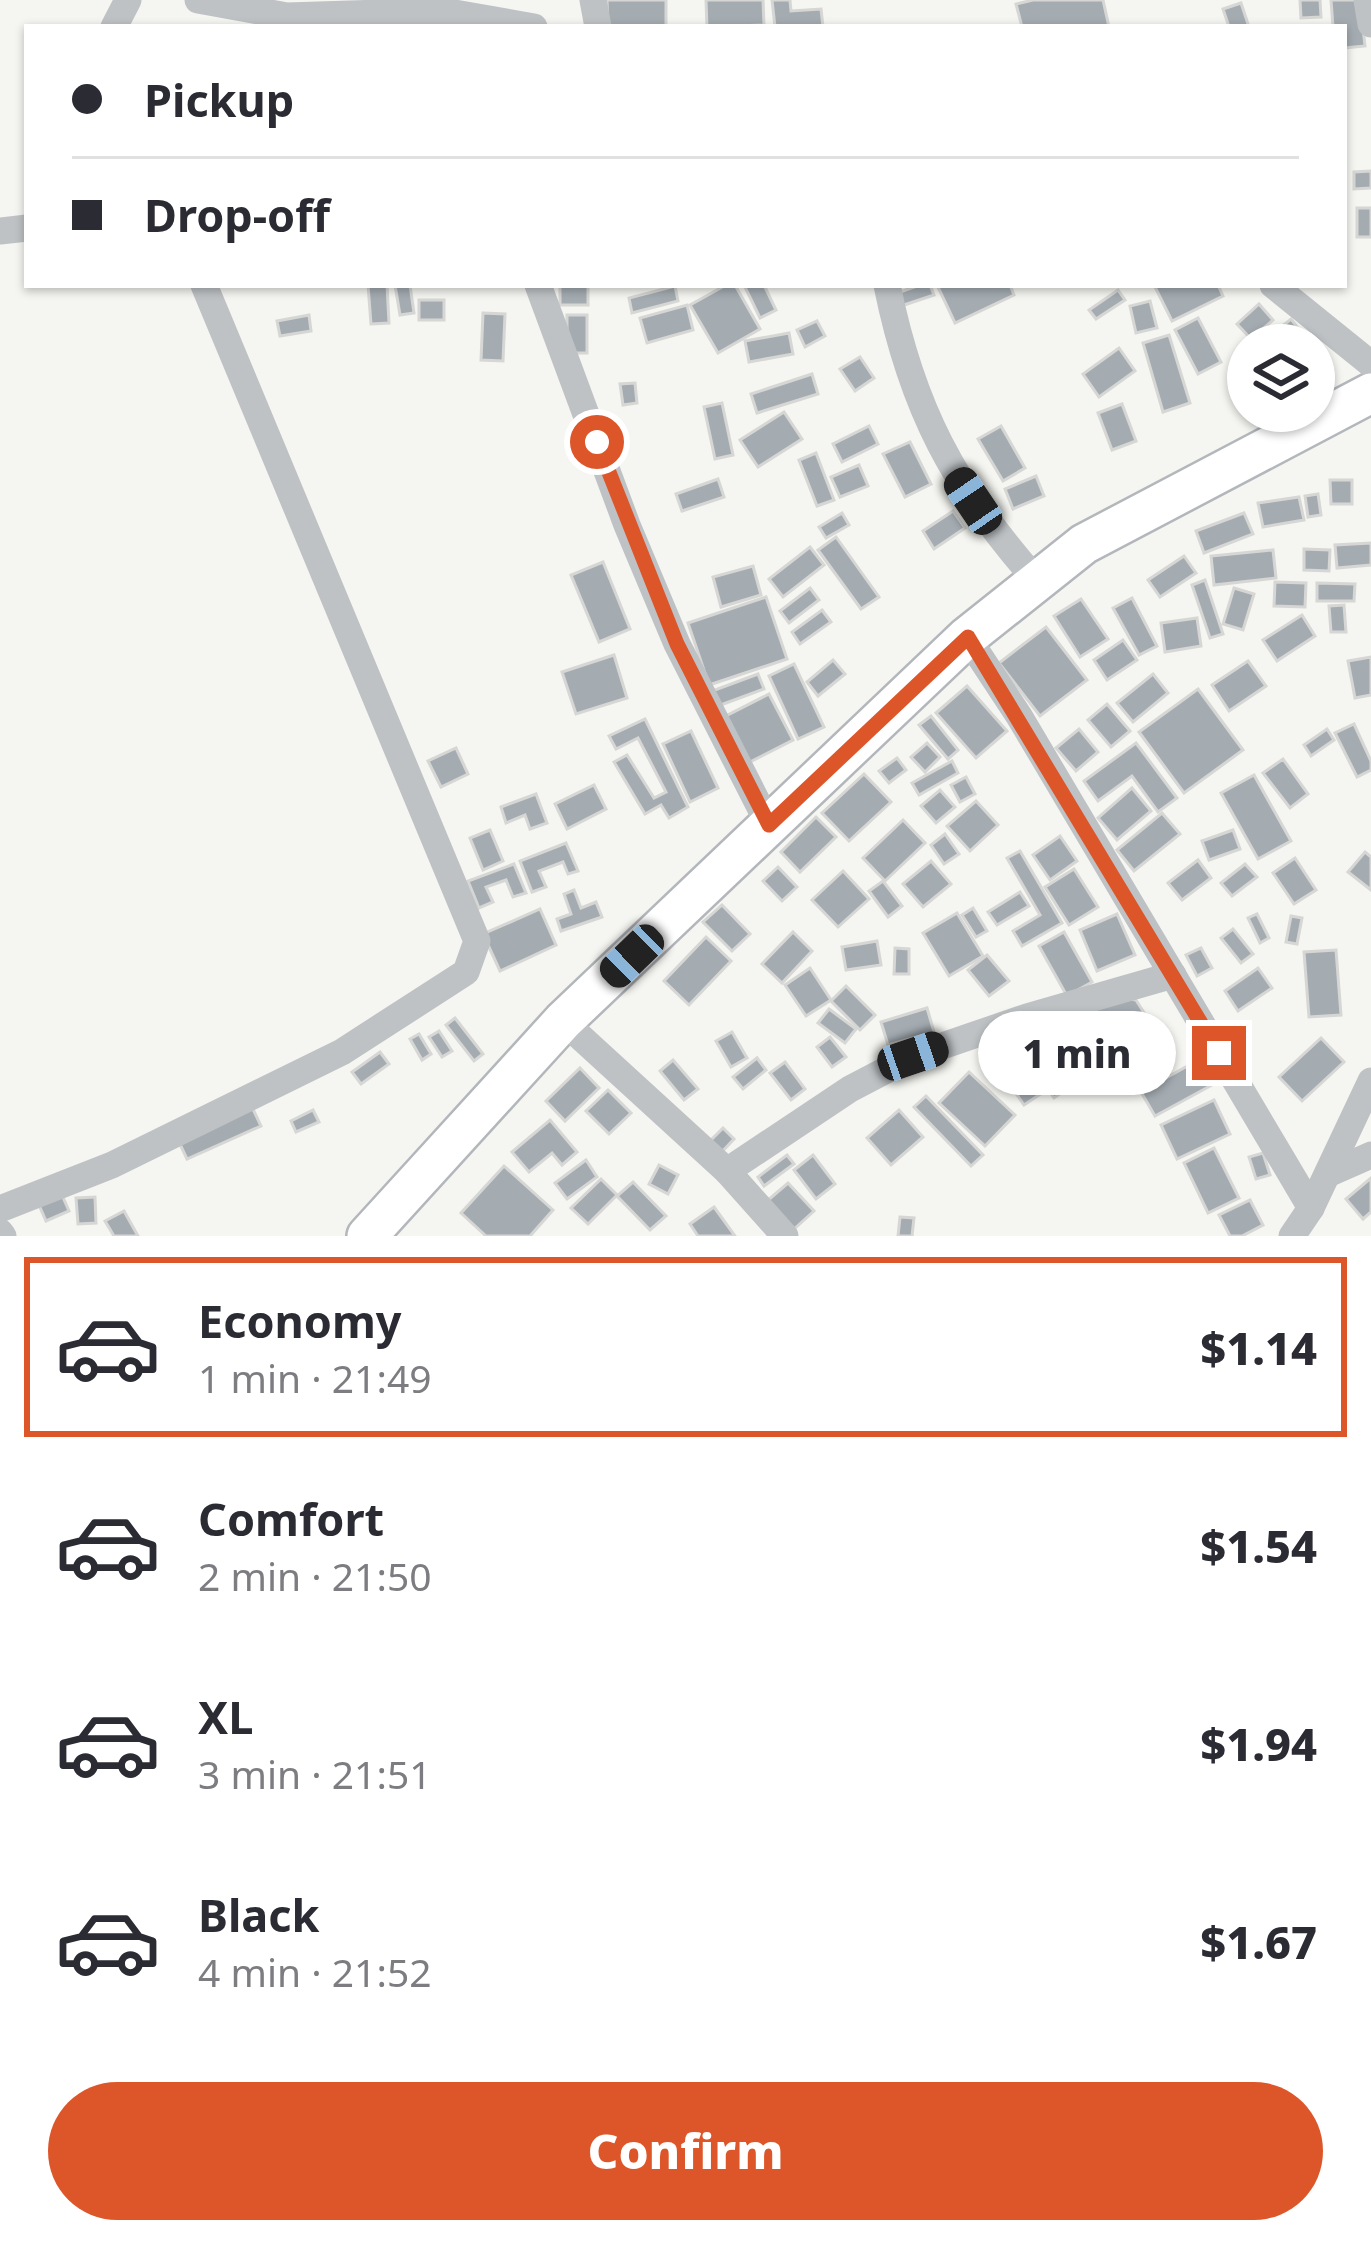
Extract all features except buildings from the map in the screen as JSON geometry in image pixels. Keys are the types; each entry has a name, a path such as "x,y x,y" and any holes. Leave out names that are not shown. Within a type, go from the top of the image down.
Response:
{"main road":[{"path":"367,1236 563,1021 968,637 1084,544 1371,392"}],"street":[{"path":"198,0 288,8 442,10 475,22"},
{"path":"1367,0 1371,24"},
{"path":"0,1209 112,1165 342,1052 466,972 477,941 205,288"},
{"path":"539,288 627,525 677,644 769,825"},
{"path":"888,288 896,332 944,459 1037,581"},
{"path":"1277,288 1371,364"},
{"path":"968,637 1312,1208"},
{"path":"727,1171 850,1089 913,1056 1173,975"},
{"path":"563,1021 727,1171 785,1236"},
{"path":"1292,1236 1312,1208 1371,1081"},
{"path":"1328,1174 1371,1155"}],"route":[{"path":"597,442 677,644 769,825 968,637 1219,1053"}]}
